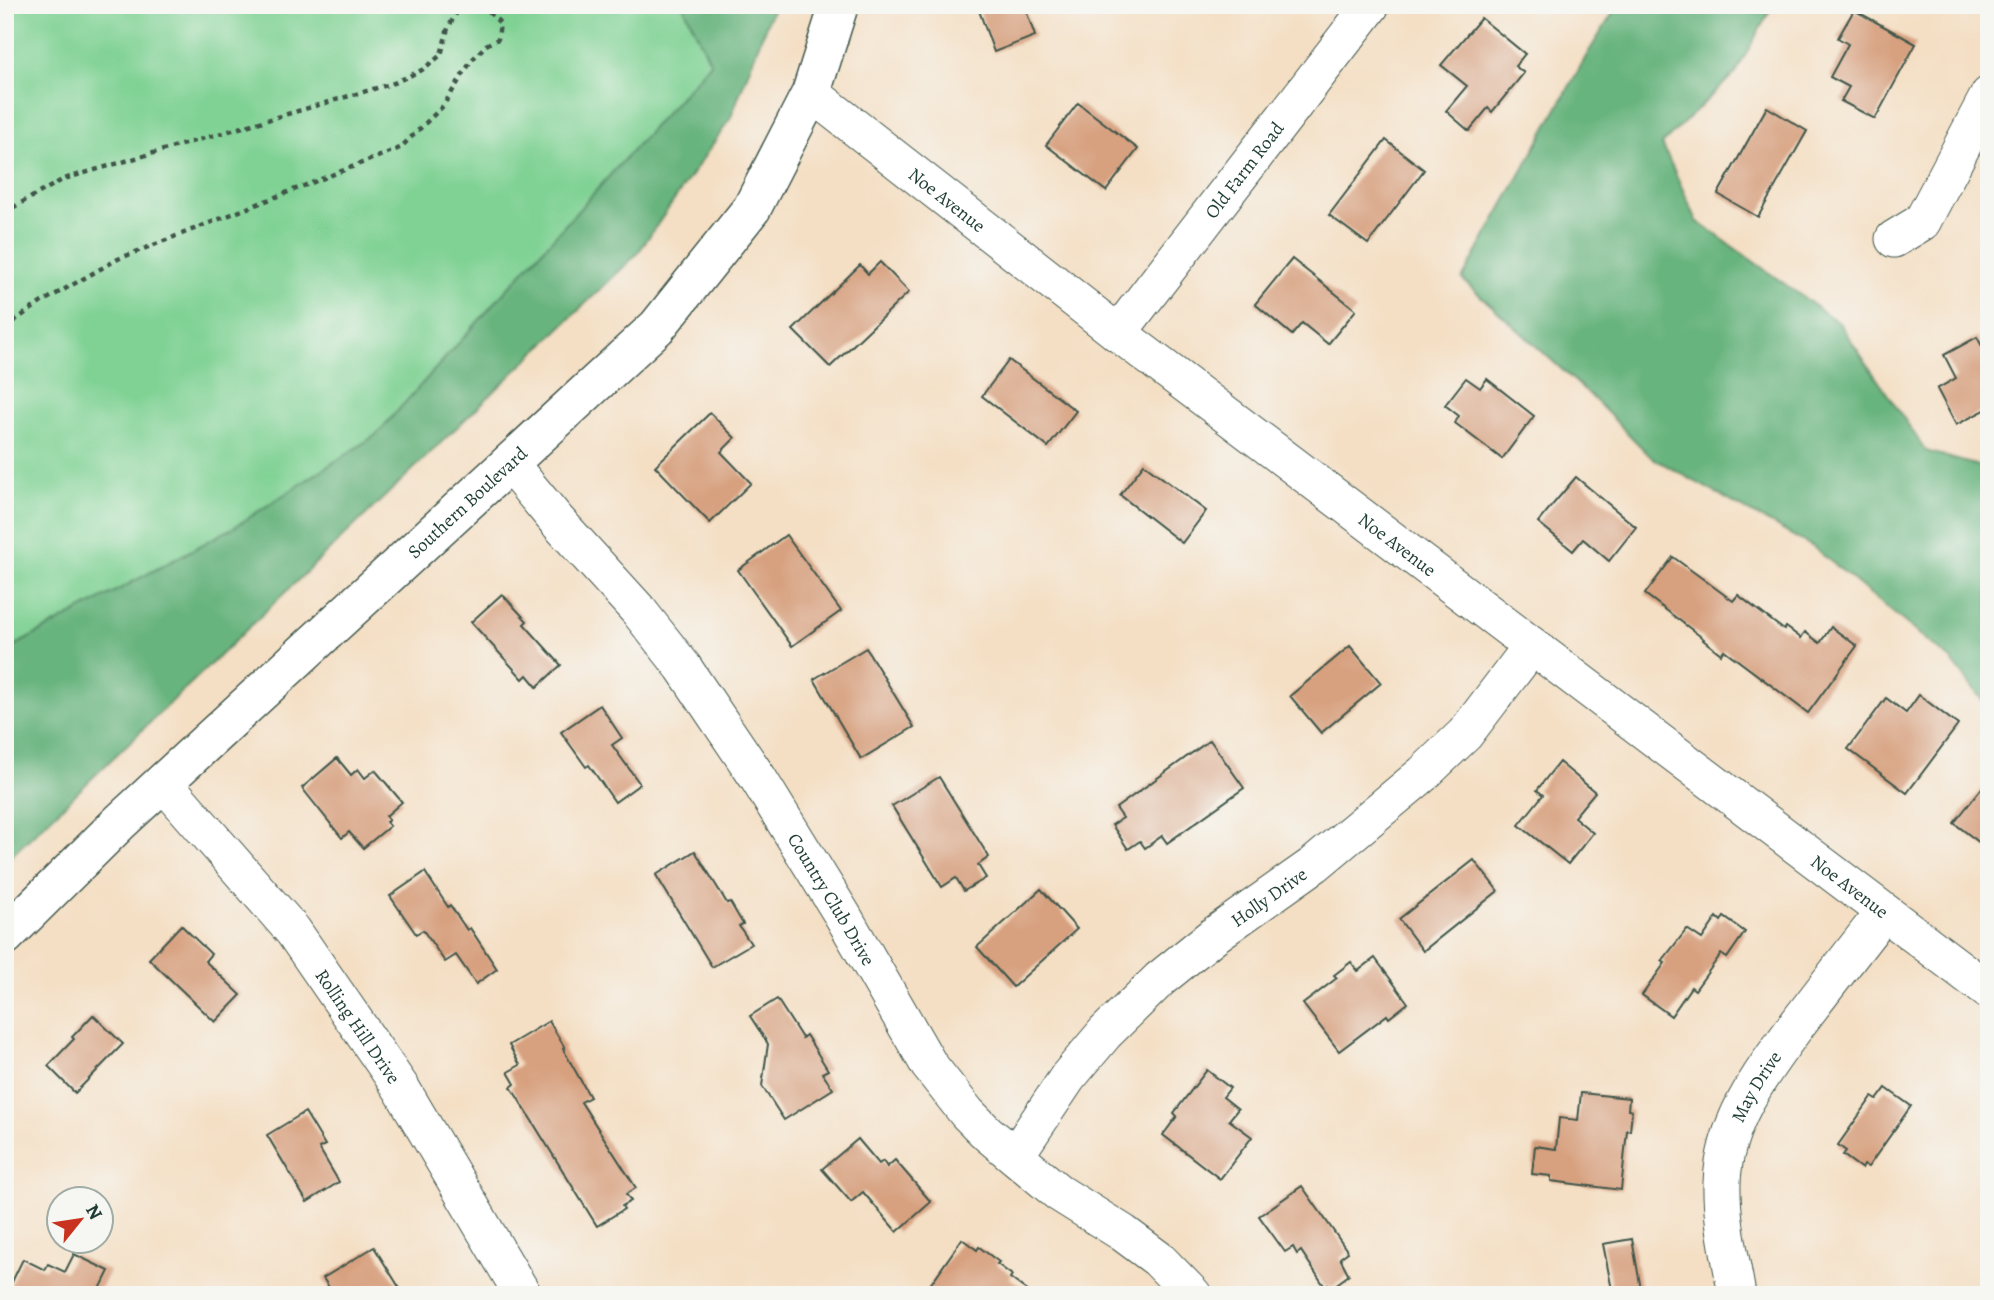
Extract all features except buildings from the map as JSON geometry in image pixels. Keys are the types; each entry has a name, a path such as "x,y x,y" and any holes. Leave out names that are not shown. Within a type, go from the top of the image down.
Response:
{"main road":[{"name":"Southern Boulevard","path":"5,936 120,821 657,327 752,208 811,93 839,5"}],"street":[{"name":"Old Farm Road","path":"1118,333 1371,5"},
{"name":"Noe Avenue","path":"811,93 1118,333 1989,991"},
{"path":"1894,239 1922,222 1989,95"},
{"name":"Country Club Drive","path":"509,463 556,522 638,610 683,667 758,778 844,916 929,1065 967,1113 1059,1193 1123,1233 1158,1259 1193,1295"},
{"name":"Holly Drive","path":"1015,1156 1068,1077 1123,1015 1160,979 1213,936 1315,864 1423,774 1465,734 1532,646"},
{"name":"Rolling Hill Drive","path":"163,782 293,931 401,1088 523,1295"},
{"name":"May Drive","path":"1737,1295 1722,1210 1722,1180 1731,1132 1741,1108 1767,1065 1884,912"}],"path":[{"path":"5,214 64,179 394,83 422,70 441,55 448,28 461,5"},
{"path":"5,327 42,302 118,259 400,148 443,106 472,60 486,45 498,39 500,23 483,6 472,5"}],"green space":[{"path":"5,5 683,5 711,63 376,435 233,528 5,651"},
{"path":"683,5 774,5 730,119 637,254 5,862 5,651 233,528 376,435 711,63"},
{"path":"1618,5 1773,5 1736,72 1662,144 1697,221 1839,323 1926,451 1989,469 1989,709 1952,661 1813,547 1651,457 1590,395 1462,279 1588,53"}]}
